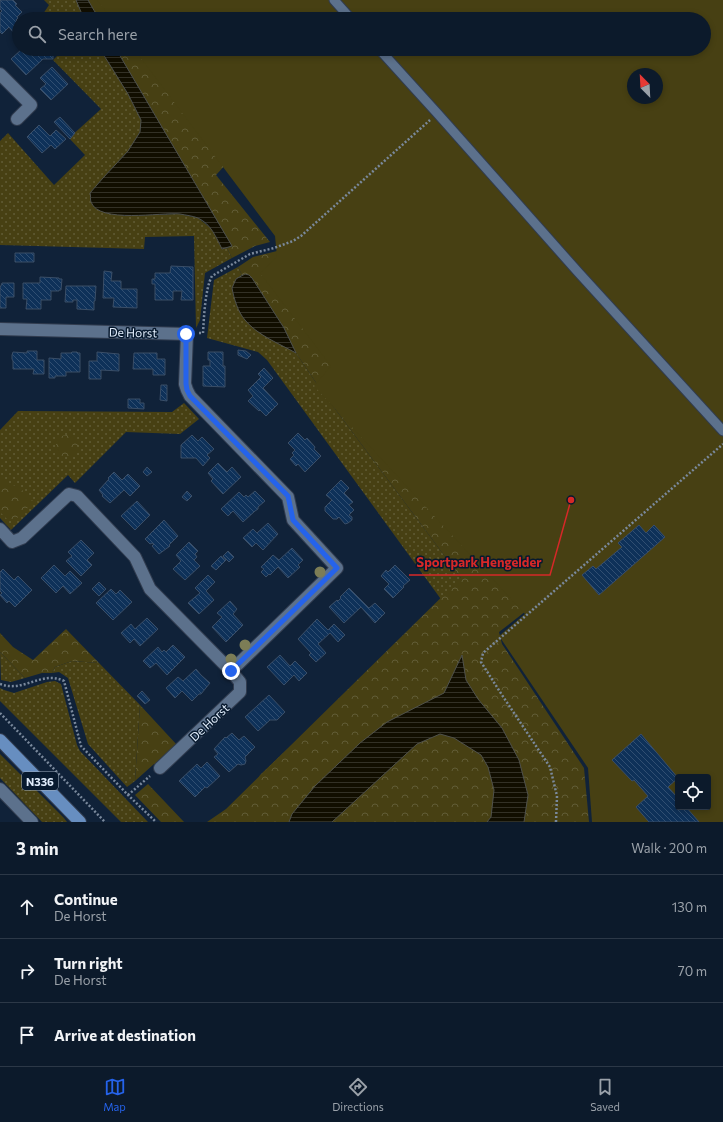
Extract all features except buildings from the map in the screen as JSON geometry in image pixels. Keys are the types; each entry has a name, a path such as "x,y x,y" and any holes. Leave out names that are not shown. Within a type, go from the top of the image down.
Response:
{"main road":[{"name":"N336","path":"0,740 80,822"}],"street":[{"path":"0,74 32,106 18,119"},
{"name":"De Horst","path":"0,329 186,334"},
{"path":"186,334 186,384 190,396 288,496 293,520 337,568 231,671"},
{"name":"De Horst","path":"0,529 12,542 22,538 68,494 77,496 135,557 150,589 240,682 240,692 160,768"},
{"path":"0,789 32,822"}],"lane":[{"path":"334,0 345,12"},
{"path":"385,56 578,272 723,431"}],"path":[{"path":"186,334 203,333 209,282 212,276 250,254 274,248 293,241 301,236 437,113"},
{"path":"556,822 557,796 550,767 481,662 483,653 723,444"},
{"path":"0,684 13,687 48,677 57,677 64,680 81,746 156,822"},
{"path":"0,713 106,822"},
{"path":"128,795 160,768"}],"green space":[{"path":"44,0 76,0 81,12 44,12 49,5"},
{"path":"88,0 158,0 145,12 95,12"},
{"path":"97,0 723,0 723,822 592,822 588,768 499,636 525,614 314,386 331,366 260,273 277,257 275,236 139,56 711,56 711,12 106,12"},
{"path":"57,56 104,56 128,94 141,120 140,132 128,151 90,193 124,216 179,214 198,218 212,229 222,249 227,248 232,258 205,273 200,320 196,328 194,236 145,237 144,249 0,245 0,141 8,133 54,185 85,155 69,138 101,109 53,60"},
{"path":"120,56 163,56 228,162 216,175 270,242 255,246 232,258 227,248 232,246"},
{"path":"277,251 526,611 499,632 502,644 584,768 589,822 207,822 226,809 461,578 321,390 296,353 284,328 252,278 249,275 242,275 238,267 253,257"},
{"path":"238,267 242,275 236,279 233,294 239,310 245,320 261,333 296,353 321,390 491,620 481,662 250,798 260,775 443,602 267,360 258,352 207,338 214,280"},
{"path":"184,403 199,419 180,434 126,432 75,483 68,475 11,530 0,518 0,430 18,411 172,412"},
{"path":"67,435 75,438 78,446 75,454 67,457 59,454 56,446 59,438"},
{"path":"0,475 9,484 19,487 34,502 16,519 8,520 0,512"},
{"path":"66,629 99,663 72,661 55,667 52,673 42,673 25,678 0,652 0,633 13,647 33,660"},
{"path":"0,652 25,678 11,682 1,680"},
{"path":"72,661 99,663 140,705 135,781 127,787 88,744 68,678 59,672 52,673 55,667"},
{"path":"55,681 61,684 77,745 80,751 148,822 121,822 0,701 0,688 14,693 47,682"},
{"path":"140,705 177,745 158,764 154,764 135,781"},
{"path":"0,754 67,822 42,822 0,778"},
{"path":"148,784 184,822 161,822 135,795"}],"shaded area":[{"path":"76,0 88,0 95,12 81,12"},
{"path":"104,56 120,56 232,246 222,249 210,227 196,217 180,214 131,216 118,215 106,213 96,209 91,202 90,193 128,151 140,132 141,120 128,94"},
{"path":"245,274 252,278 284,328 296,353 262,335 250,325 240,313 232,288 236,279"},
{"path":"462,655 466,680 478,699 502,728 519,760 528,795 524,822 487,822 491,817 494,790 488,767 481,755 454,738 440,734 417,744 332,822 289,822 292,814 315,786 360,743 387,722 444,693"}],"place":[{"name":"Sportpark Hengelder","path":"571,500"}],"route":[{"path":"186,334 186,384 190,396 288,496 293,520 337,568 231,671"}]}
